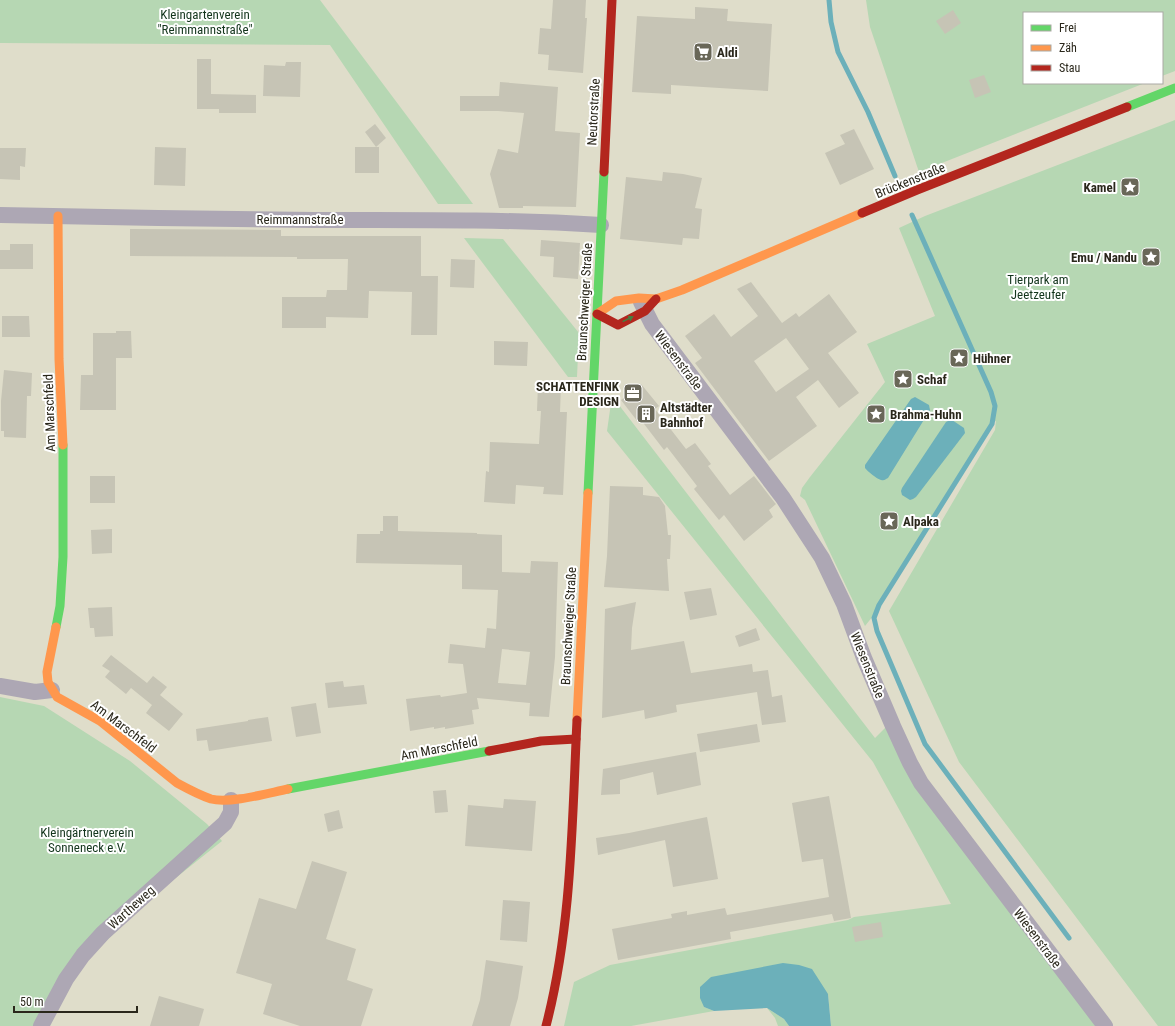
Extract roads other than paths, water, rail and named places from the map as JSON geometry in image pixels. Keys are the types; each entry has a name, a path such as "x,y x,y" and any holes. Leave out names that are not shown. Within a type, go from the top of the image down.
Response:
{"main road":[{"name":"Neutorstraße","path":"601,225 612,0"},
{"name":"Brückenstraße","path":"656,299 642,305 616,301 597,314 618,325 642,305 656,299 682,290 935,183 1175,88"},
{"name":"Am Marschfeld","path":"58,216 59,359 63,456 64,534 60,606 48,672 48,682 57,697 100,721 177,783 191,791 212,799 231,800 541,741 576,739"},
{"name":"Braunschweiger Straße","path":"546,1026 559,973 566,917 570,860 601,225"}],"street":[{"name":"Reimmannstraße","path":"0,215 217,219 562,222 601,225"},
{"name":"Wiesenstraße","path":"642,305 653,326 784,498 822,558 844,604 864,658 893,726 921,783 1105,1026"},
{"path":"0,686 35,692 52,690"},
{"name":"Wartheweg","path":"42,1026 66,979 83,955 102,933 225,823 231,812 231,800"}],"water":[{"path":"915,397 929,405 930,410 888,478 883,480 879,479 865,468 865,465 911,399"},
{"path":"950,420 964,428 965,433 916,497 910,500 902,495 902,488 946,422"},
{"path":"783,963 799,965 812,969 828,994 831,1026 789,1026 784,1019 767,1008 714,1011 704,1007 700,998 700,987 711,977"}],"waterway":[{"path":"829,0 831,22 838,52 868,112 895,176"},
{"path":"912,215 991,392 995,406 992,424 879,605 874,618 877,631 925,744 1069,938"}],"place":[{"name":"Aldi","path":"703,52"},
{"name":"Kamel","path":"1130,187"},
{"name":"Emu / Nandu","path":"1151,257"},
{"name":"Hühner","path":"959,358"},
{"name":"Schaf","path":"903,379"},
{"name":"SCHATTENFINK DESIGN","path":"633,393"},
{"name":"Altstädter Bahnhof","path":"646,414"},
{"name":"Brahma-Huhn","path":"876,414"},
{"name":"Alpaka","path":"889,521"}],"park label":[{"name":"Kleingartenverein \"Reimmannstraße\"","path":"205,22"},
{"name":"Tierpark am Jeetzeufer","path":"1038,286"},
{"name":"Kleingärtnerverein Sonneneck e.V.","path":"87,840"}]}
